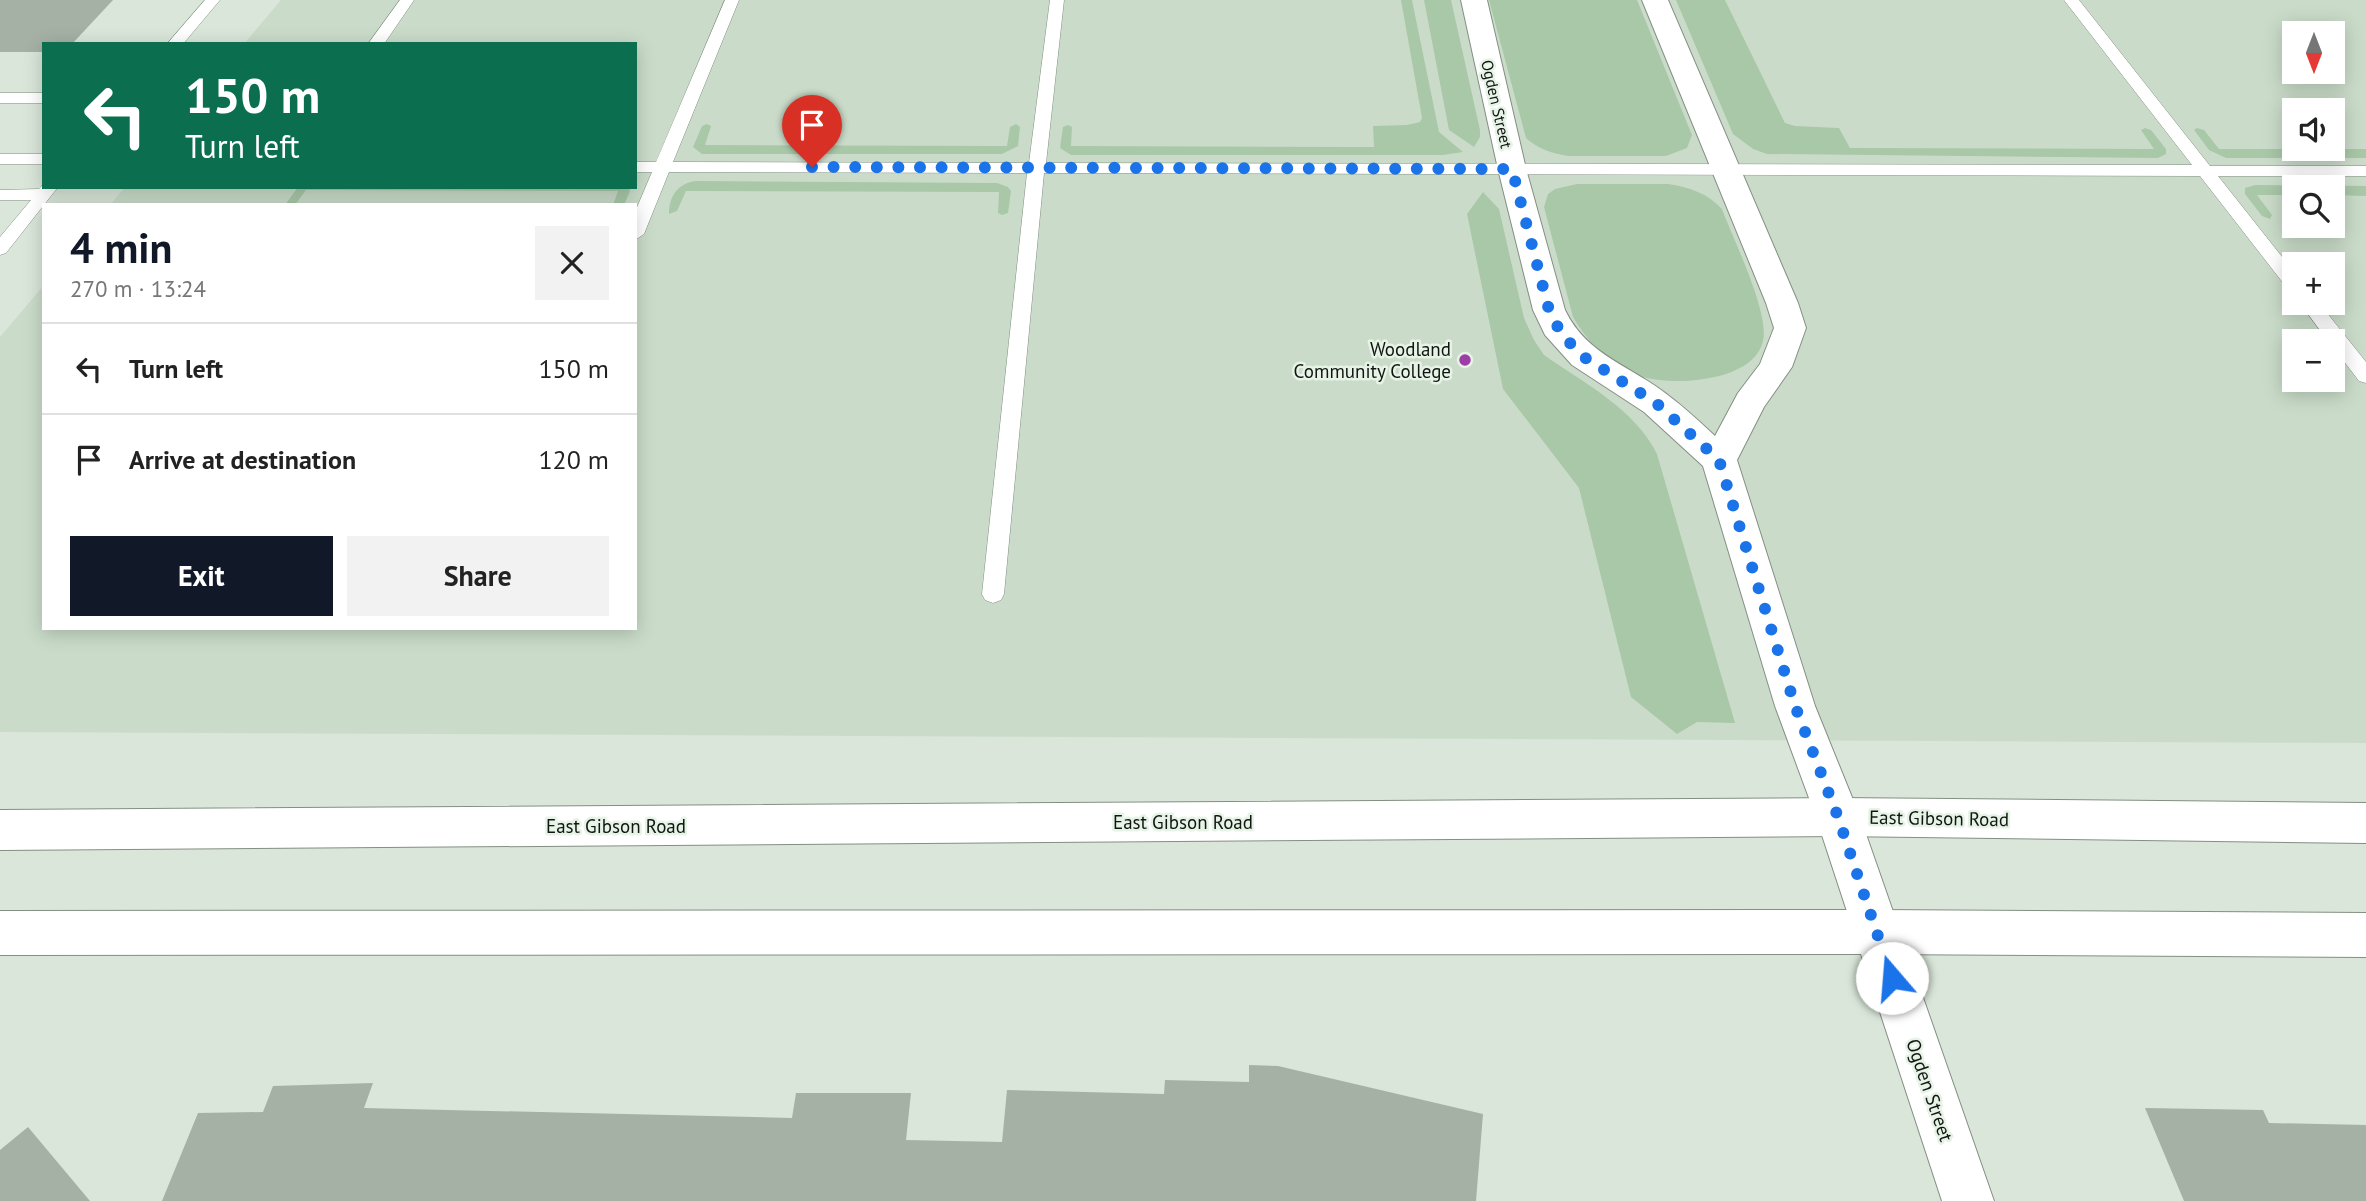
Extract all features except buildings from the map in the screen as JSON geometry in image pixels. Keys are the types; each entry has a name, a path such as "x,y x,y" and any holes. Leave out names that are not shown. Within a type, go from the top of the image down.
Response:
{"main road":[{"name":"Ogden Street","path":"1474,0 1512,169 1549,310 1562,335 1584,357 1656,403 1719,460 1795,706 1838,817 1968,1201"},
{"path":"1655,0 1782,303 1790,328 1775,367 1750,402 1719,460"},
{"name":"East Gibson Road","path":"0,831 1838,817 2366,823"},
{"path":"0,933 1877,932 2366,935"}],"lane":[{"path":"177,42 213,0"},
{"path":"377,42 407,0"},
{"path":"637,229 732,0"},
{"path":"993,594 1036,168 1057,0"},
{"path":"2071,0 2282,269"},
{"path":"0,98 42,98"},
{"path":"0,159 42,159"},
{"path":"637,167 2366,171"},
{"path":"0,195 46,191"},
{"path":"0,249 46,191"},
{"path":"2318,315 2366,376"}],"shaded area":[{"name":"Woodland Community College","path":"281,0 2366,0 2366,743 0,732 0,337 42,287 42,630 637,630 637,203 112,203 123,189 637,189 637,42 246,42"}],"green space":[{"path":"1401,0 1412,0 1439,132 1463,152 1443,155 1071,155 1060,148 1063,127 1068,125 1072,127 1071,146 1374,147 1373,126 1407,125 1420,122 1422,118"},
{"path":"1424,0 1451,0 1480,130 1480,137 1474,147 1449,130"},
{"path":"1489,0 1637,0 1692,135 1687,148 1666,156 1568,156 1545,150 1531,142 1526,138"},
{"path":"1676,0 1725,0 1785,123 1839,128 1850,148 2154,149 2141,130 2145,128 2151,130 2166,149 2166,154 2158,158 1767,154 1753,149 1733,134"},
{"path":"1016,124 1020,127 1018,146 1002,154 702,154 693,147 702,126 711,126 705,145 1007,146 1010,127"},
{"path":"2194,130 2204,130 2219,149 2282,149 2282,158 2226,158 2209,150"},
{"path":"2345,149 2366,149 2366,158 2345,158"},
{"path":"696,181 997,183 1011,191 1008,213 1002,215 998,213 999,192 686,191 677,211 669,214 676,192 684,184"},
{"path":"1577,184 1668,184 1697,192 1716,203 1722,209 1742,257 1761,313 1763,341 1756,355 1745,365 1729,373 1691,381 1672,381 1629,372 1601,352 1573,317 1544,207 1548,194 1555,189"},
{"path":"2255,185 2282,185 2282,195 2257,195 2272,215 2270,219 2262,216 2245,194 2245,188"},
{"path":"2345,186 2366,186 2366,196 2345,195"},
{"path":"297,189 630,191 625,203 614,203 618,191 306,190 296,203 286,203"},
{"path":"1483,192 1499,209 1524,318 1534,340 1544,355 1622,410 1636,423 1657,454 1735,723 1697,722 1677,734 1631,697 1579,488 1503,389 1467,214"}],"place":[{"name":"Woodland Community College","path":"1465,360"}],"route":[{"path":"812,167 1512,169 1549,310 1562,335 1584,357 1656,403 1719,460 1795,706 1838,817 1892,978"}]}
